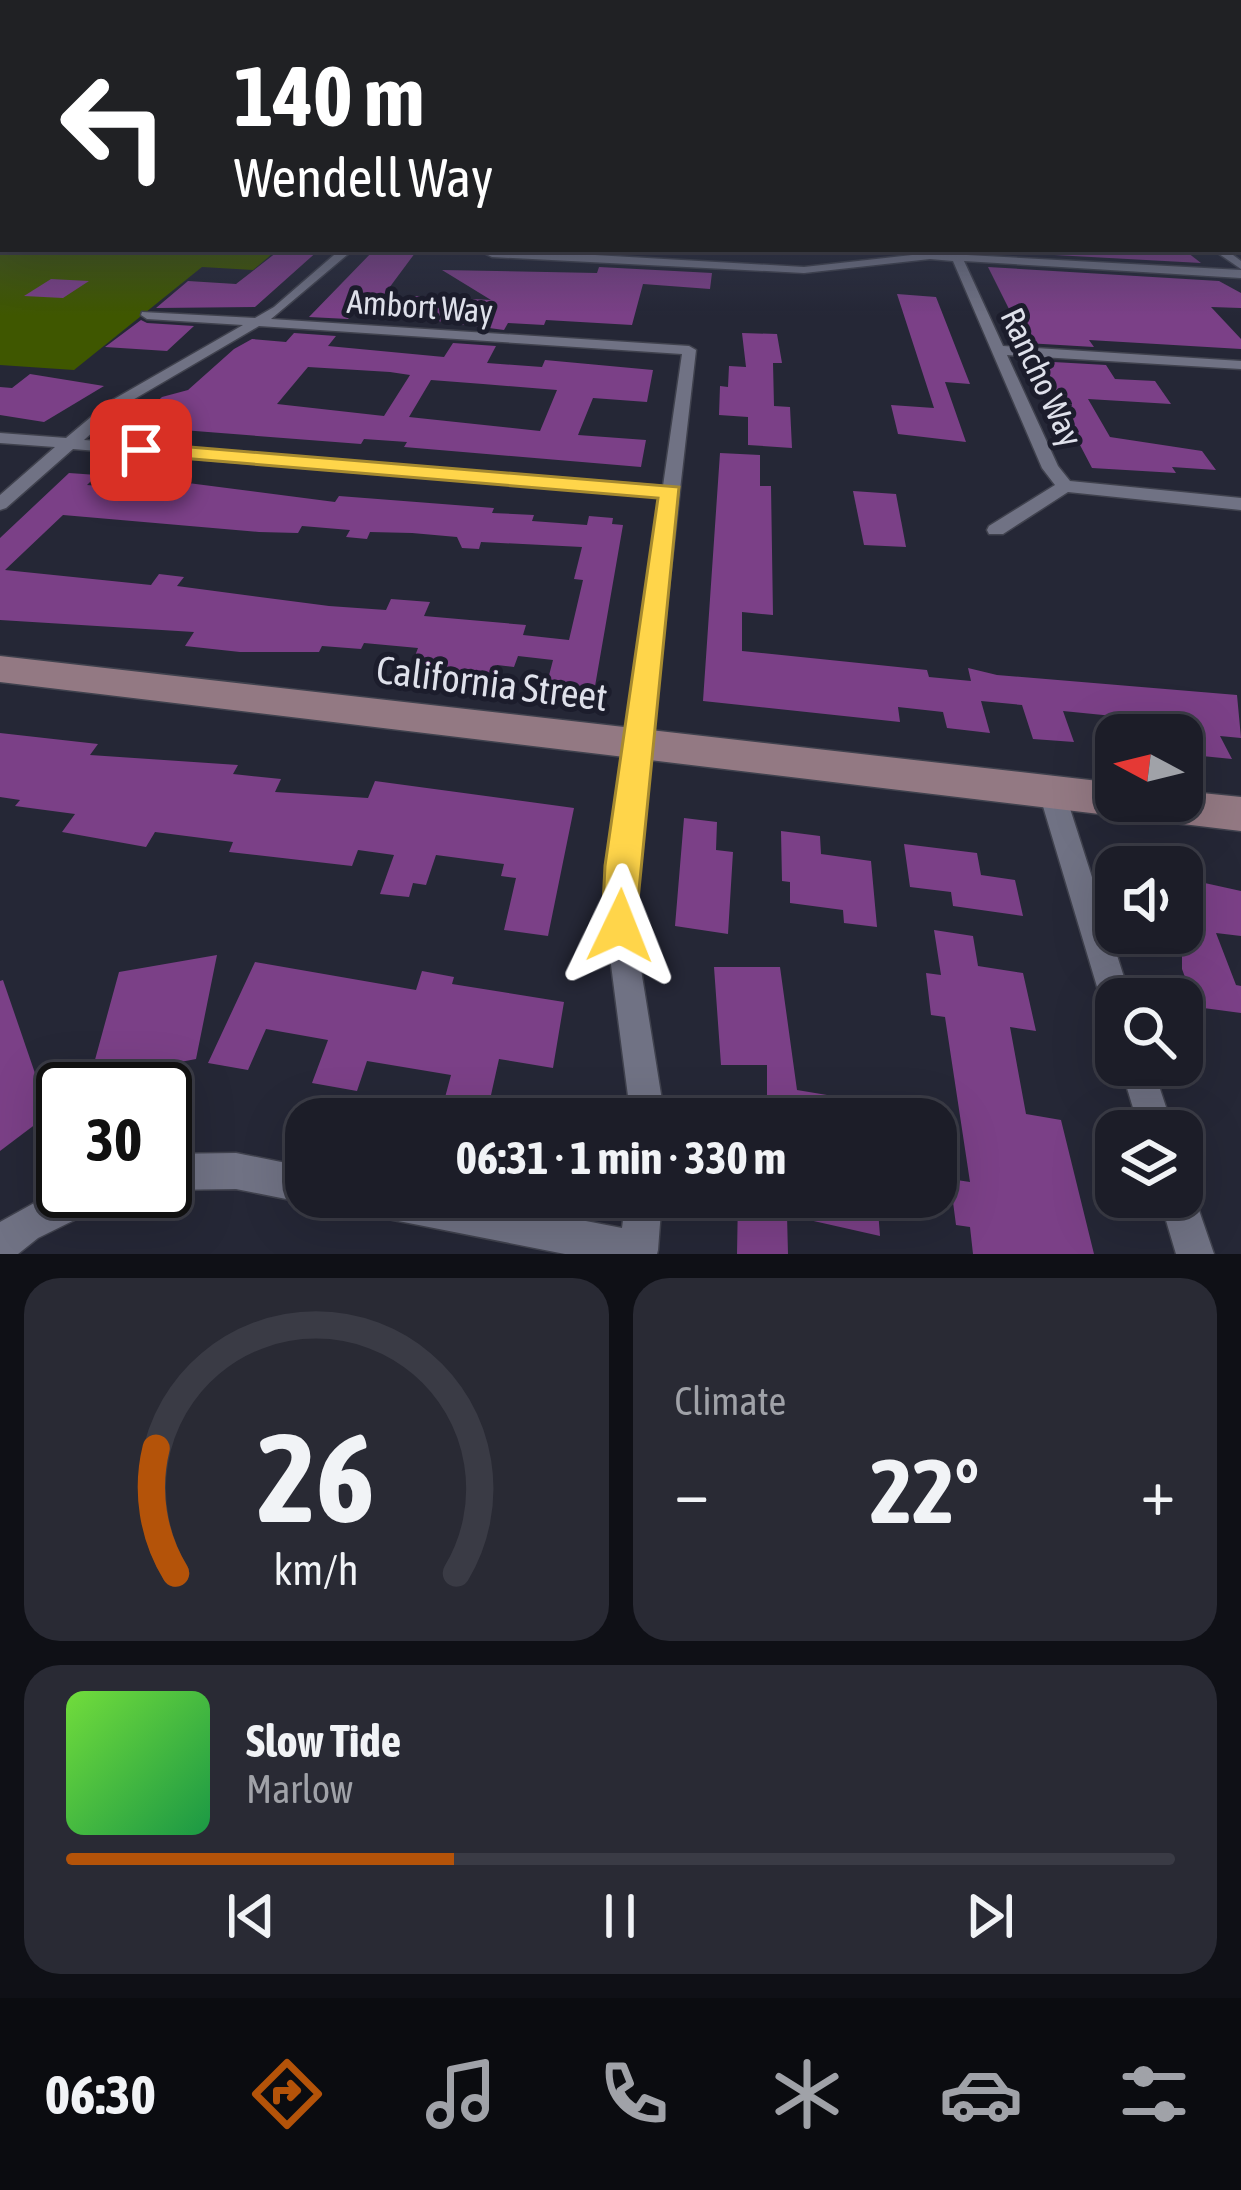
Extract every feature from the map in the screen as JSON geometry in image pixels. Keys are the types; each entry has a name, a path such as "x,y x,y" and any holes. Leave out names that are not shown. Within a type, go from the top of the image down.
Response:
{"street":[{"path":"0,505 147,383 301,295 345,252"},
{"path":"510,252 804,270 924,253 958,260 1241,270"},
{"path":"743,267 744,252"},
{"name":"Rancho Way","path":"958,260 1050,468 1064,487 1241,504"},
{"name":"Ambort Way","path":"147,315 689,350 670,492"},
{"path":"995,350 1241,365"},
{"path":"0,438 670,492 620,926 645,1098"},
{"path":"996,530 1064,487"},
{"name":"California Street","path":"0,669 1095,798"},
{"path":"1052,793 1109,978"},
{"name":"California Street","path":"1203,810 1241,814"},
{"path":"192,1172 236,1172 285,1181"},
{"path":"0,1245 39,1218"},
{"path":"471,1218 639,1252 642,1218"},
{"path":"1184,1218 1195,1254"}],"green space":[{"path":"0,252 274,252 253,270 202,267 74,370 0,365"}],"building":[{"path":"277,252 317,252 255,307 156,308 188,281 236,284"},
{"path":"372,252 416,252 372,311 355,310 348,319 309,317"},
{"path":"999,252 1187,252 1201,263"},
{"path":"599,267 712,273 710,289 643,284 632,325 546,320 544,325 508,323 504,330 400,316 414,296 491,300 442,270 597,273"},
{"path":"988,267 1219,281 1241,293 1241,308 1211,307 1241,339 1241,349 1089,340 1094,347 1026,343"},
{"path":"51,279 89,281 63,298 24,296"},
{"path":"897,294 936,297 970,384 945,382 966,442 898,434 891,405 934,408"},
{"path":"141,320 194,326 167,351 105,347"},
{"path":"294,333 336,336 328,346 444,357 453,343 496,346 487,363 542,367 545,360 653,370 647,402 593,398 578,435 646,440 641,467 404,447 407,442 364,439 361,444 131,426 162,397 188,390 252,339 286,342","holes":["308,367 390,372 410,375 384,416 277,404","431,380 483,384 557,390 540,431 409,417"]},
{"path":"742,333 777,334 782,363 773,363 774,406 790,407 792,448 748,445 748,417 719,415 720,386 728,387 729,366 746,367"},
{"path":"1036,361 1106,365 1115,379 1155,381 1171,404 1088,399 1110,437 1202,451 1216,470 1172,467 1176,473 1092,468"},
{"path":"30,374 104,386 44,422 0,415 0,387 12,388"},
{"path":"720,453 760,455 760,486 771,486 773,615 742,612 742,651 927,670 929,677 971,681 968,668 997,675 1237,695 1241,738 1220,736 1232,759 1203,756 1203,714 1063,711 1074,742 1033,739 1022,705 981,701 990,733 947,728 943,712 898,707 900,722 703,701"},
{"path":"69,473 97,475 87,485 147,490 157,479 335,502 339,496 494,508 492,513 534,515 532,521 587,525 589,516 613,518 612,524 623,525 594,692 546,687 553,660 518,656 514,667 497,665 491,681 409,672 418,648 364,643 361,649 322,646 319,652 240,652 185,646 194,632 0,620 0,538","holes":["63,515 298,533 302,526 350,530 346,537 367,539 370,532 457,537 462,548 479,549 481,542 582,547 574,579 583,580 569,640 523,635 526,625 424,616 430,602 391,599 386,610 329,606 177,586 184,577 159,574 151,585 5,570"]},
{"path":"853,491 896,494 906,547 864,545"},
{"path":"0,733 98,744 90,755 238,765 233,774 281,779 275,792 368,798 375,781 574,808 548,936 504,930 516,878 501,876 504,864 436,855 426,885 413,883 409,897 380,894 394,855 358,850 352,866 229,852 233,842 155,832 146,847 62,832 75,814 15,806 20,800 0,797"},
{"path":"684,818 717,822 716,850 733,852 728,934 675,926"},
{"path":"781,831 820,836 821,854 871,861 877,927 844,923 843,910 790,903 790,882 782,881"},
{"path":"904,844 977,853 981,875 1015,880 1023,916 953,906 951,892 910,887"},
{"path":"1203,883 1241,891 1241,936 1216,933 1236,985 1241,986 1241,1013 1203,1008 1203,978 1185,978 1182,954 1203,954"},
{"path":"934,930 973,936 978,966 1023,973 1036,1031 1010,1027 1026,1114 1061,1120 1094,1254 973,1254 970,1227 956,1225 957,1180 970,1182 945,1017 931,1015 926,973 941,975"},
{"path":"217,955 196,1059 94,1062 119,972"},
{"path":"255,962 416,990 422,971 454,977 452,984 564,1002 553,1068 499,1059 490,1098 445,1098 451,1075 367,1061 357,1091 312,1083 328,1040 266,1029 248,1070 208,1063"},
{"path":"714,967 780,967 797,1090 833,1098 767,1098 767,1065 721,1065"},
{"path":"0,981 36,1076 36,1124 0,1151"},
{"path":"738,1218 787,1218 788,1254 737,1254"},
{"path":"800,1218 879,1218 880,1236"}],"route":[{"path":"141,450 670,492 623,866 620,926"}]}
